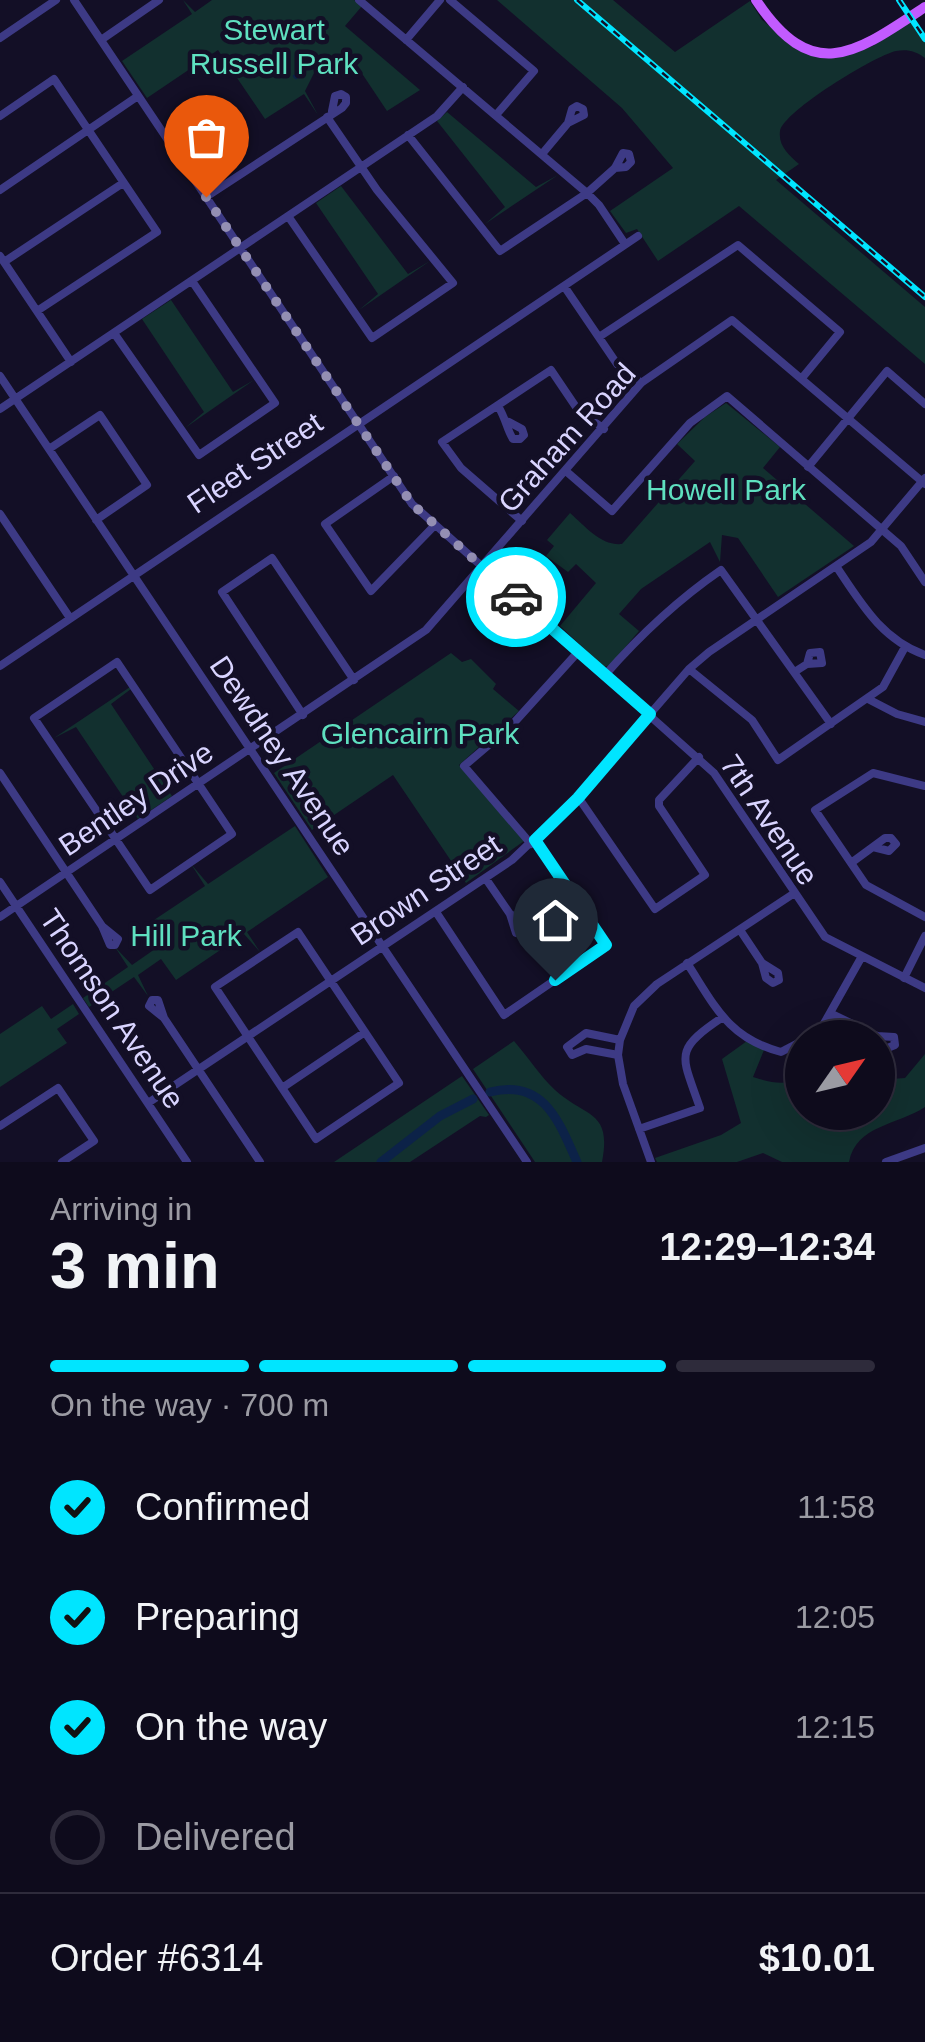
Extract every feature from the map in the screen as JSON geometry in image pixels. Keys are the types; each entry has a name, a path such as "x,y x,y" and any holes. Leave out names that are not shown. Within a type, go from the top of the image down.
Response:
{"main road":[{"path":"756,0 783,36 814,53 847,51 878,40 925,7"}],"street":[{"path":"0,38 56,0"},
{"name":"7th Avenue","path":"74,0 412,504 699,757 714,773 825,937 925,988"},
{"path":"101,40 159,0"},
{"path":"360,0 587,193 600,205 625,244"},
{"path":"406,40 440,0"},
{"path":"450,0 534,71 496,115"},
{"path":"0,116 54,79 158,232 37,311"},
{"path":"0,410 440,114 463,87"},
{"path":"0,190 138,96"},
{"path":"206,197 330,114 361,166 452,283 372,338 288,216"},
{"path":"542,154 568,124"},
{"path":"408,136 500,250 587,193 614,168"},
{"path":"71,362 2,259 124,182"},
{"name":"Fleet Street","path":"0,666 638,236"},
{"path":"599,336 738,245 840,332 802,378"},
{"path":"114,333 198,455 275,403 192,280"},
{"path":"564,286 618,364 641,383"},
{"name":"Graham Road","path":"483,568 641,383 732,320 924,481"},
{"path":"522,521 461,468 442,442 551,370 578,410 604,429"},
{"path":"808,467 887,371 925,404"},
{"name":"Dewdney Avenue","path":"0,376 527,1162"},
{"path":"567,472 612,511 690,424 726,396 902,546 925,582"},
{"path":"498,406 509,422"},
{"path":"49,450 100,416 147,485 96,520"},
{"path":"394,476 325,524 371,591 434,526"},
{"name":"Brown Street","path":"148,1103 486,879 533,842 578,798 690,669 871,542 924,481"},
{"path":"0,514 70,618"},
{"path":"303,714 222,592 272,558 354,680"},
{"path":"836,566 873,620 905,648 925,655"},
{"name":"Bentley Drive","path":"0,917 426,630 483,568"},
{"path":"605,675 677,601 721,570 830,724"},
{"path":"690,669 752,720 778,760 868,698 890,678 905,648"},
{"path":"436,912 504,1015 606,945 533,842 464,766 511,726 578,652"},
{"path":"117,662 198,784 232,834 150,890 34,718 117,662"},
{"path":"796,671 807,664"},
{"path":"868,698 898,714 925,722"},
{"path":"578,798 655,909 706,874 658,806 659,800 699,757"},
{"path":"0,774 102,926"},
{"path":"925,786 873,774 816,810 874,892 925,916"},
{"path":"851,863 873,847"},
{"path":"486,879 510,914"},
{"name":"Thomson Avenue","path":"0,882 183,1160"},
{"path":"650,1162 623,1084 618,1055 634,1006 644,993 793,894"},
{"path":"740,930 762,962"},
{"path":"298,932 331,982 399,1083 316,1139 215,987 298,932"},
{"path":"904,978 925,936"},
{"path":"826,1020 861,958"},
{"path":"687,963 728,1026 765,1048 785,1050"},
{"path":"830,1014 843,1020"},
{"path":"639,1129 700,1108 685,1052 696,1035 722,1017"},
{"path":"164,1018 260,1162"},
{"path":"282,1088 365,1032"},
{"path":"618,1055 586,1049 572,1055 567,1046 586,1034 620,1040"},
{"path":"0,1126 58,1088 94,1141 62,1162"},
{"path":"886,1162 925,1148"}],"green space":[{"name":"Stewart Russell Park","path":"183,0 195,12 212,0 354,0 362,6 345,26 420,90 387,111 363,75 342,63 315,71 305,91 318,115 304,94 265,119 218,50 147,98 122,61 192,14"},
{"path":"497,0 613,0 675,52 750,1 762,20 793,45 855,52 873,46 912,21 925,41 925,58 908,50 885,55 831,85 797,111 785,122 780,136 785,150 799,164 776,180 925,307 925,364 739,206 658,261 637,229 626,233 610,211 673,168 622,108"},
{"path":"447,112 536,187 558,175 485,224 505,207 437,121"},
{"path":"341,186 408,274 430,261 359,310 378,294 316,203"},
{"path":"171,300 233,392 254,380 185,428 204,412 142,319"},
{"name":"Howell Park","path":"726,403 780,447 763,468 854,546 778,597 738,538 722,535 720,562 710,542 641,589 619,614 639,631 604,667 560,626 596,583 576,564 568,572 546,556 554,546 547,540 570,513 601,539 622,544 695,461 677,444"},
{"path":"506,549 521,562 510,563 515,570 512,574 545,597 542,603 536,605 502,575 498,558"},
{"name":"Glencairn Park","path":"451,653 462,662 471,659 496,684 493,689 519,711 459,765 524,841 466,883 393,775 312,830 274,773"},
{"path":"130,687 111,704 172,796 138,819 76,727 54,738"},
{"name":"Hill Park","path":"295,826 328,877 247,932 260,952 244,934 176,980 161,959 138,975 148,996 134,977 89,1007 83,998 128,967 115,947 132,965 155,949 142,928 205,886 191,864 208,884"},
{"path":"73,1004 79,1014 57,1029 67,1043 0,1087 0,1034 42,1006 51,1019"},
{"path":"514,1041 555,1090 600,1124 602,1162 535,1162 473,1069"},
{"path":"747,1041 764,1050 753,1077 785,1082 785,1130 874,1130 860,1140 849,1162 782,1162 763,1153 737,1162 657,1162 655,1158 721,1135 741,1123 722,1059"},
{"path":"925,1054 925,1107 895,1121 895,1079 905,1078"},
{"path":"462,1076 489,1115 480,1116 410,1162 334,1162"}],"waterway":[{"path":"490,1092 509,1089 537,1097 556,1119 577,1162"},
{"path":"381,1162 440,1116 473,1099"}],"railway":[{"path":"577,0 925,297"},
{"path":"899,0 925,39"}],"way so far":[{"path":"206,197 412,504 516,597"}],"route":[{"path":"516,597 650,714 578,798 535,840 606,945 555,980"}]}
